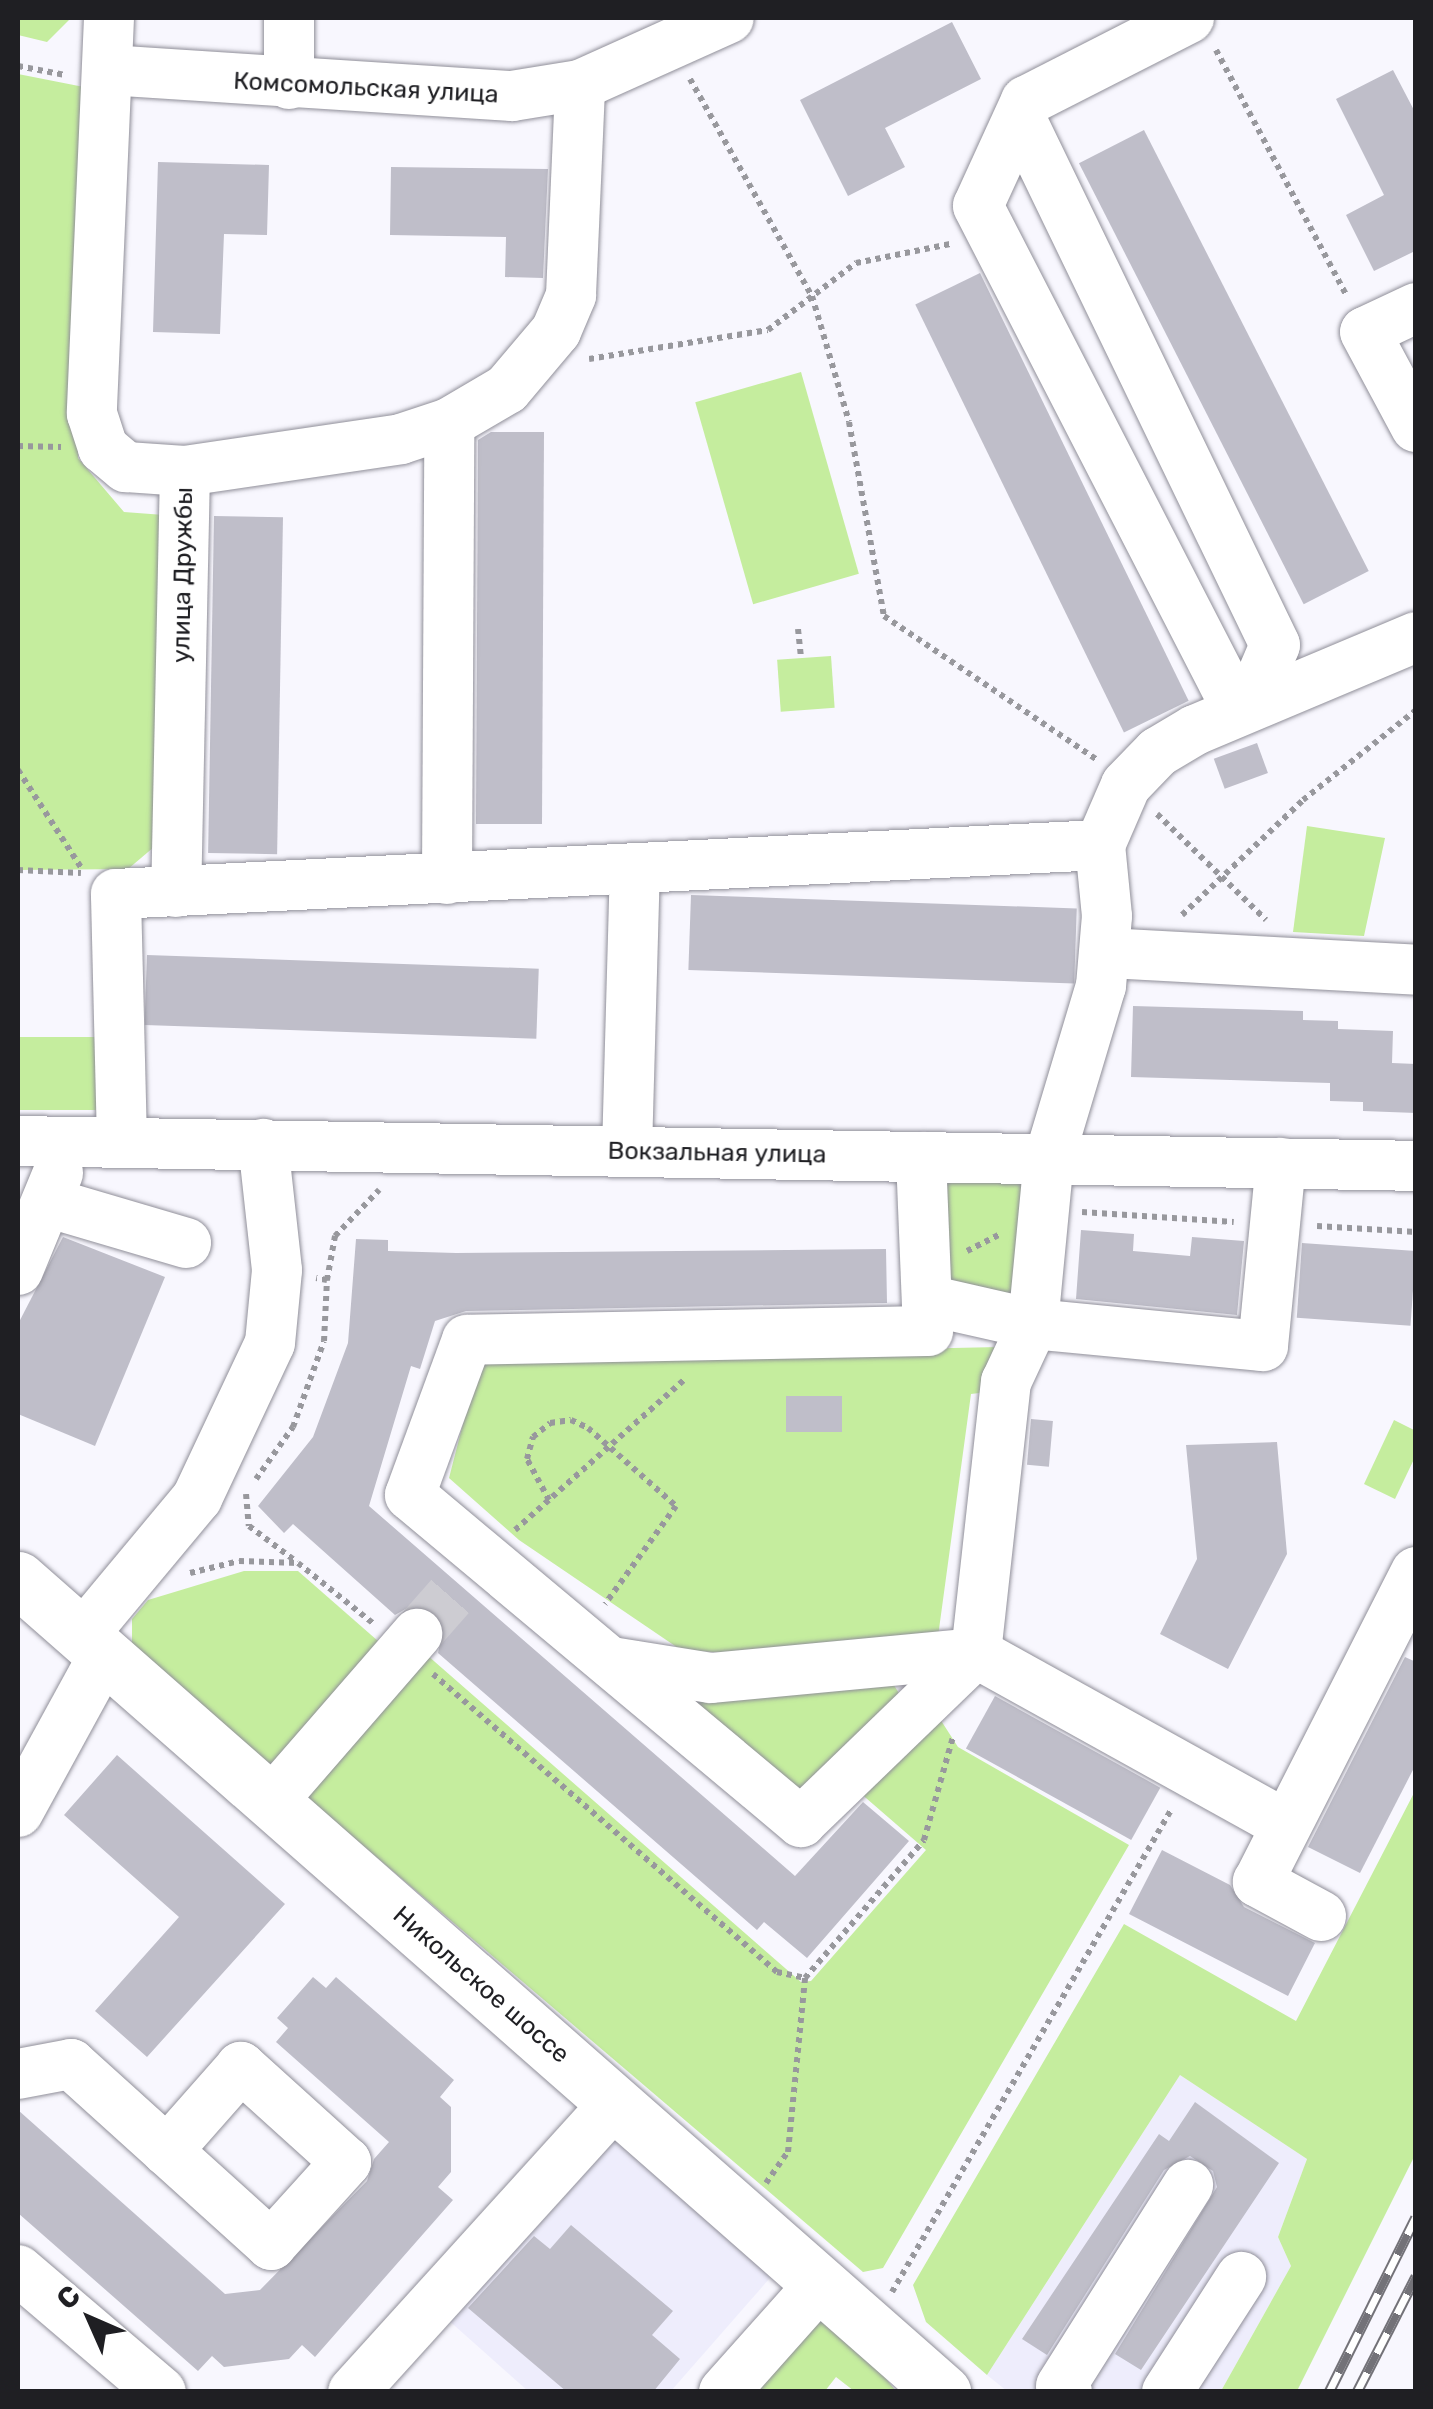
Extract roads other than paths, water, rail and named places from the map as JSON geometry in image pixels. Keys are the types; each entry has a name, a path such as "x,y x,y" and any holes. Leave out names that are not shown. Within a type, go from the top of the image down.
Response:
{"main road":[{"name":"Никольское шоссе","path":"18,1579 944,2392"}],"street":[{"name":"улица Дружбы","path":"109,18 92,414 103,448 126,467 185,471 176,892"},
{"path":"289,18 289,84"},
{"name":"Комсомольская улица","path":"108,70 512,96 580,85 729,18"},
{"path":"1198,26 1026,101 978,206 1250,694"},
{"path":"185,471 401,439 449,424 480,409 529,367 572,295 580,85"},
{"path":"1020,117 1275,645 1250,694"},
{"path":"1416,308 1365,332 1416,427"},
{"path":"447,879 449,424"},
{"path":"921,1157 928,1331 467,1340 410,1495 472,1571 595,1649 801,1822 976,1654 1006,1382 1033,1324 1049,1159 1127,953 1100,845 1126,785 1158,752 1250,694 1416,637"},
{"path":"122,1142 116,894 1100,845"},
{"path":"627,1151 635,869"},
{"path":"1127,953 1416,970"},
{"name":"Вокзальная улица","path":"18,1141 1416,1166"},
{"path":"18,1270 72,1141"},
{"path":"18,1812 122,1590 198,1498 240,1416 270,1343 276,1270 263,1144"},
{"path":"926,1286 1033,1324 1263,1346 1281,1163"},
{"path":"46,1202 186,1244"},
{"path":"1320,1916 1258,1882 1284,1824 1416,1572"},
{"path":"272,1802 410,1642"},
{"path":"595,1649 711,1678 976,1654 1284,1824"},
{"path":"18,2074 71,2064 167,2150"},
{"path":"349,2390 615,2103"},
{"path":"1067,2392 1061,2386 1188,2184"},
{"path":"18,2270 161,2392"},
{"path":"1167,2392 1241,2277"},
{"path":"724,2392 820,2283"}],"tunnel":[{"path":"417,1634 460,1585"}],"railway":[{"path":"1329,2392 1416,2217"},
{"path":"1357,2392 1416,2276"}]}
